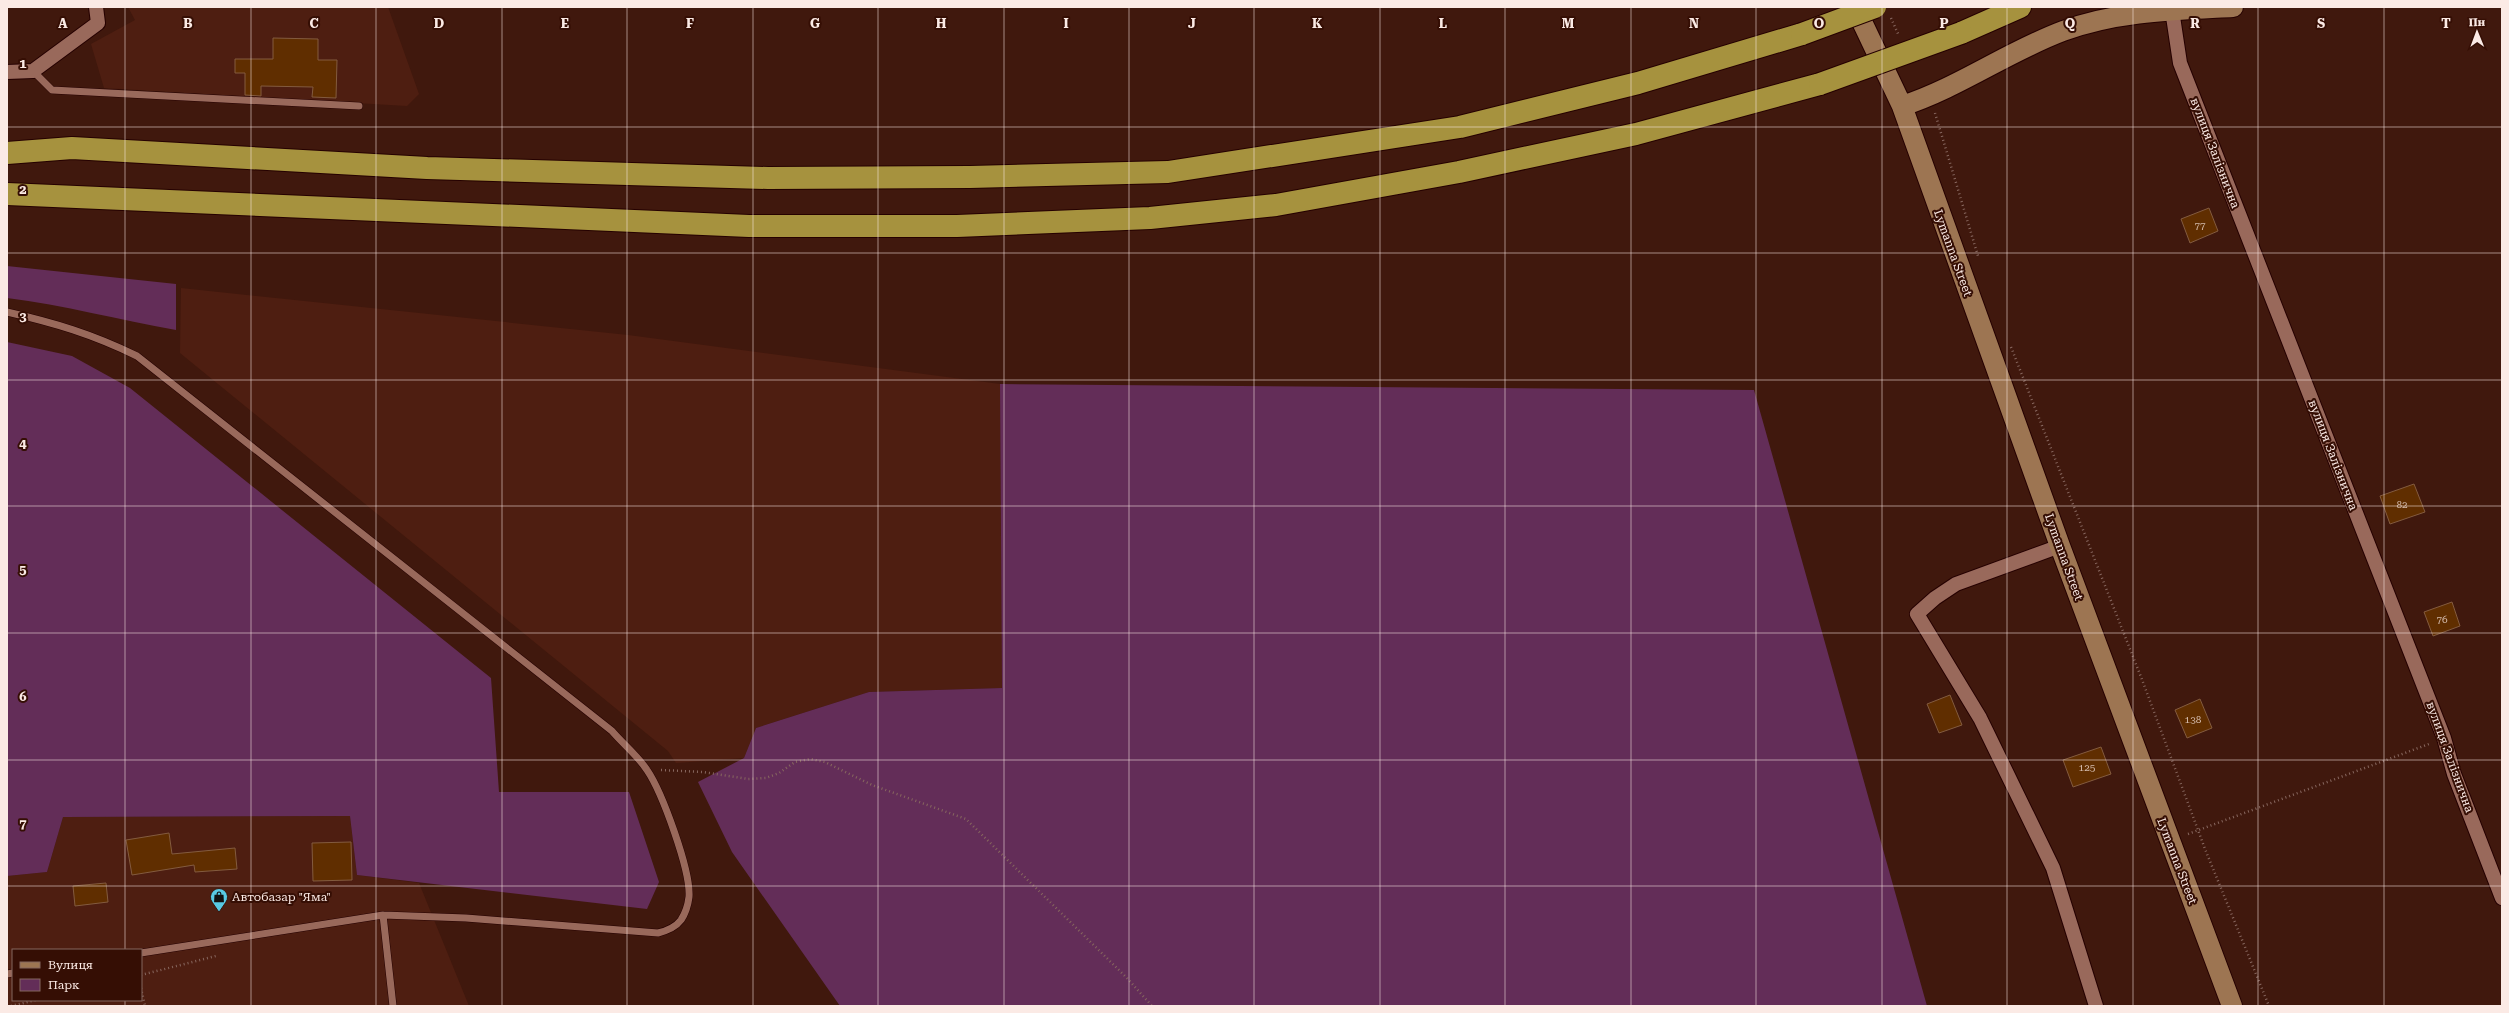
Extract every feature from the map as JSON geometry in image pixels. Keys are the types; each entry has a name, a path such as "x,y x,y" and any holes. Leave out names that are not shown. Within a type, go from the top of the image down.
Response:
{"highway":[{"path":"7,153 72,148 427,168 768,178 970,177 1168,172 1460,127 1638,83 1802,34 1875,7"},
{"path":"7,194 749,226 957,226 1150,218 1276,205 1459,172 1636,134 1820,84 1961,33 2020,7"}],"main road":[{"name":"Lymanna Street","path":"1855,7 1902,106 2060,546 2169,841 2232,1006"},
{"path":"1902,106 1931,97 2011,53 2063,31 2108,18 2172,10 2233,7"}],"street":[{"path":"7,72 33,71 98,23 96,7"},
{"name":"вулиця Залізнична","path":"2172,10 2180,63 2444,738 2454,774 2502,898"},
{"path":"2060,546 1956,584 1935,598 1917,614 1980,718 2053,868 2096,1006"}],"lane":[{"path":"33,71 52,90 359,106"},
{"path":"7,312 101,338 137,356 612,731 647,769 667,811 688,882 689,897 686,910 681,921 671,929 658,933 643,934 466,918 383,915 142,953"},
{"path":"383,915 393,1006"}],"path":[{"path":"1938,121 1980,262"},
{"path":"2009,343 2141,677 2198,830 2269,1006"},
{"path":"2169,841 2444,738"},
{"path":"647,769 703,772 748,779 766,778 779,773 795,762 810,759 825,762 872,785 966,819 1126,977 1152,1006"},
{"path":"142,992 145,1006"},
{"path":"11,1006 32,1001"}],"shaded area":[{"path":"128,7 388,7 419,94 407,106 104,88 91,44 135,20"},
{"path":"181,288 628,335 1000,384 1002,688 869,692 756,728 744,758 676,763 668,751 180,353"},
{"name":"Автобазар \"Яма\"","path":"350,816 357,875 419,883 469,1006 7,1006 7,876 47,872 63,817"}],"green space":[{"path":"7,266 176,284 176,330 7,298"},
{"path":"7,342 72,356 130,388 491,678 499,792 629,792 659,882 647,909 357,875 350,816 63,817 47,872 7,876"},
{"path":"1000,384 1754,390 1927,1006 840,1006 732,852 698,782 744,758 756,728 869,692 1002,688"}],"building":[{"path":"273,38 318,39 318,60 337,60 336,98 312,97 313,87 261,86 261,96 245,95 245,73 235,73 235,59 273,59"},
{"path":"2209,208 2218,231 2190,243 2181,219"},
{"path":"2414,484 2425,512 2390,524 2380,496"},
{"path":"2452,602 2460,626 2433,636 2424,612"},
{"path":"1950,695 1962,725 1939,733 1927,704"},
{"path":"2200,699 2212,728 2187,738 2175,710"},
{"path":"2101,747 2111,774 2073,787 2063,760"},
{"path":"169,833 172,854 235,848 237,869 195,872 194,865 132,875 126,840"},
{"path":"351,842 352,880 313,881 312,843"},
{"path":"106,883 108,902 75,906 73,886"}],"place":[{"name":"Автобазар \"Яма\"","path":"219,912"}]}
